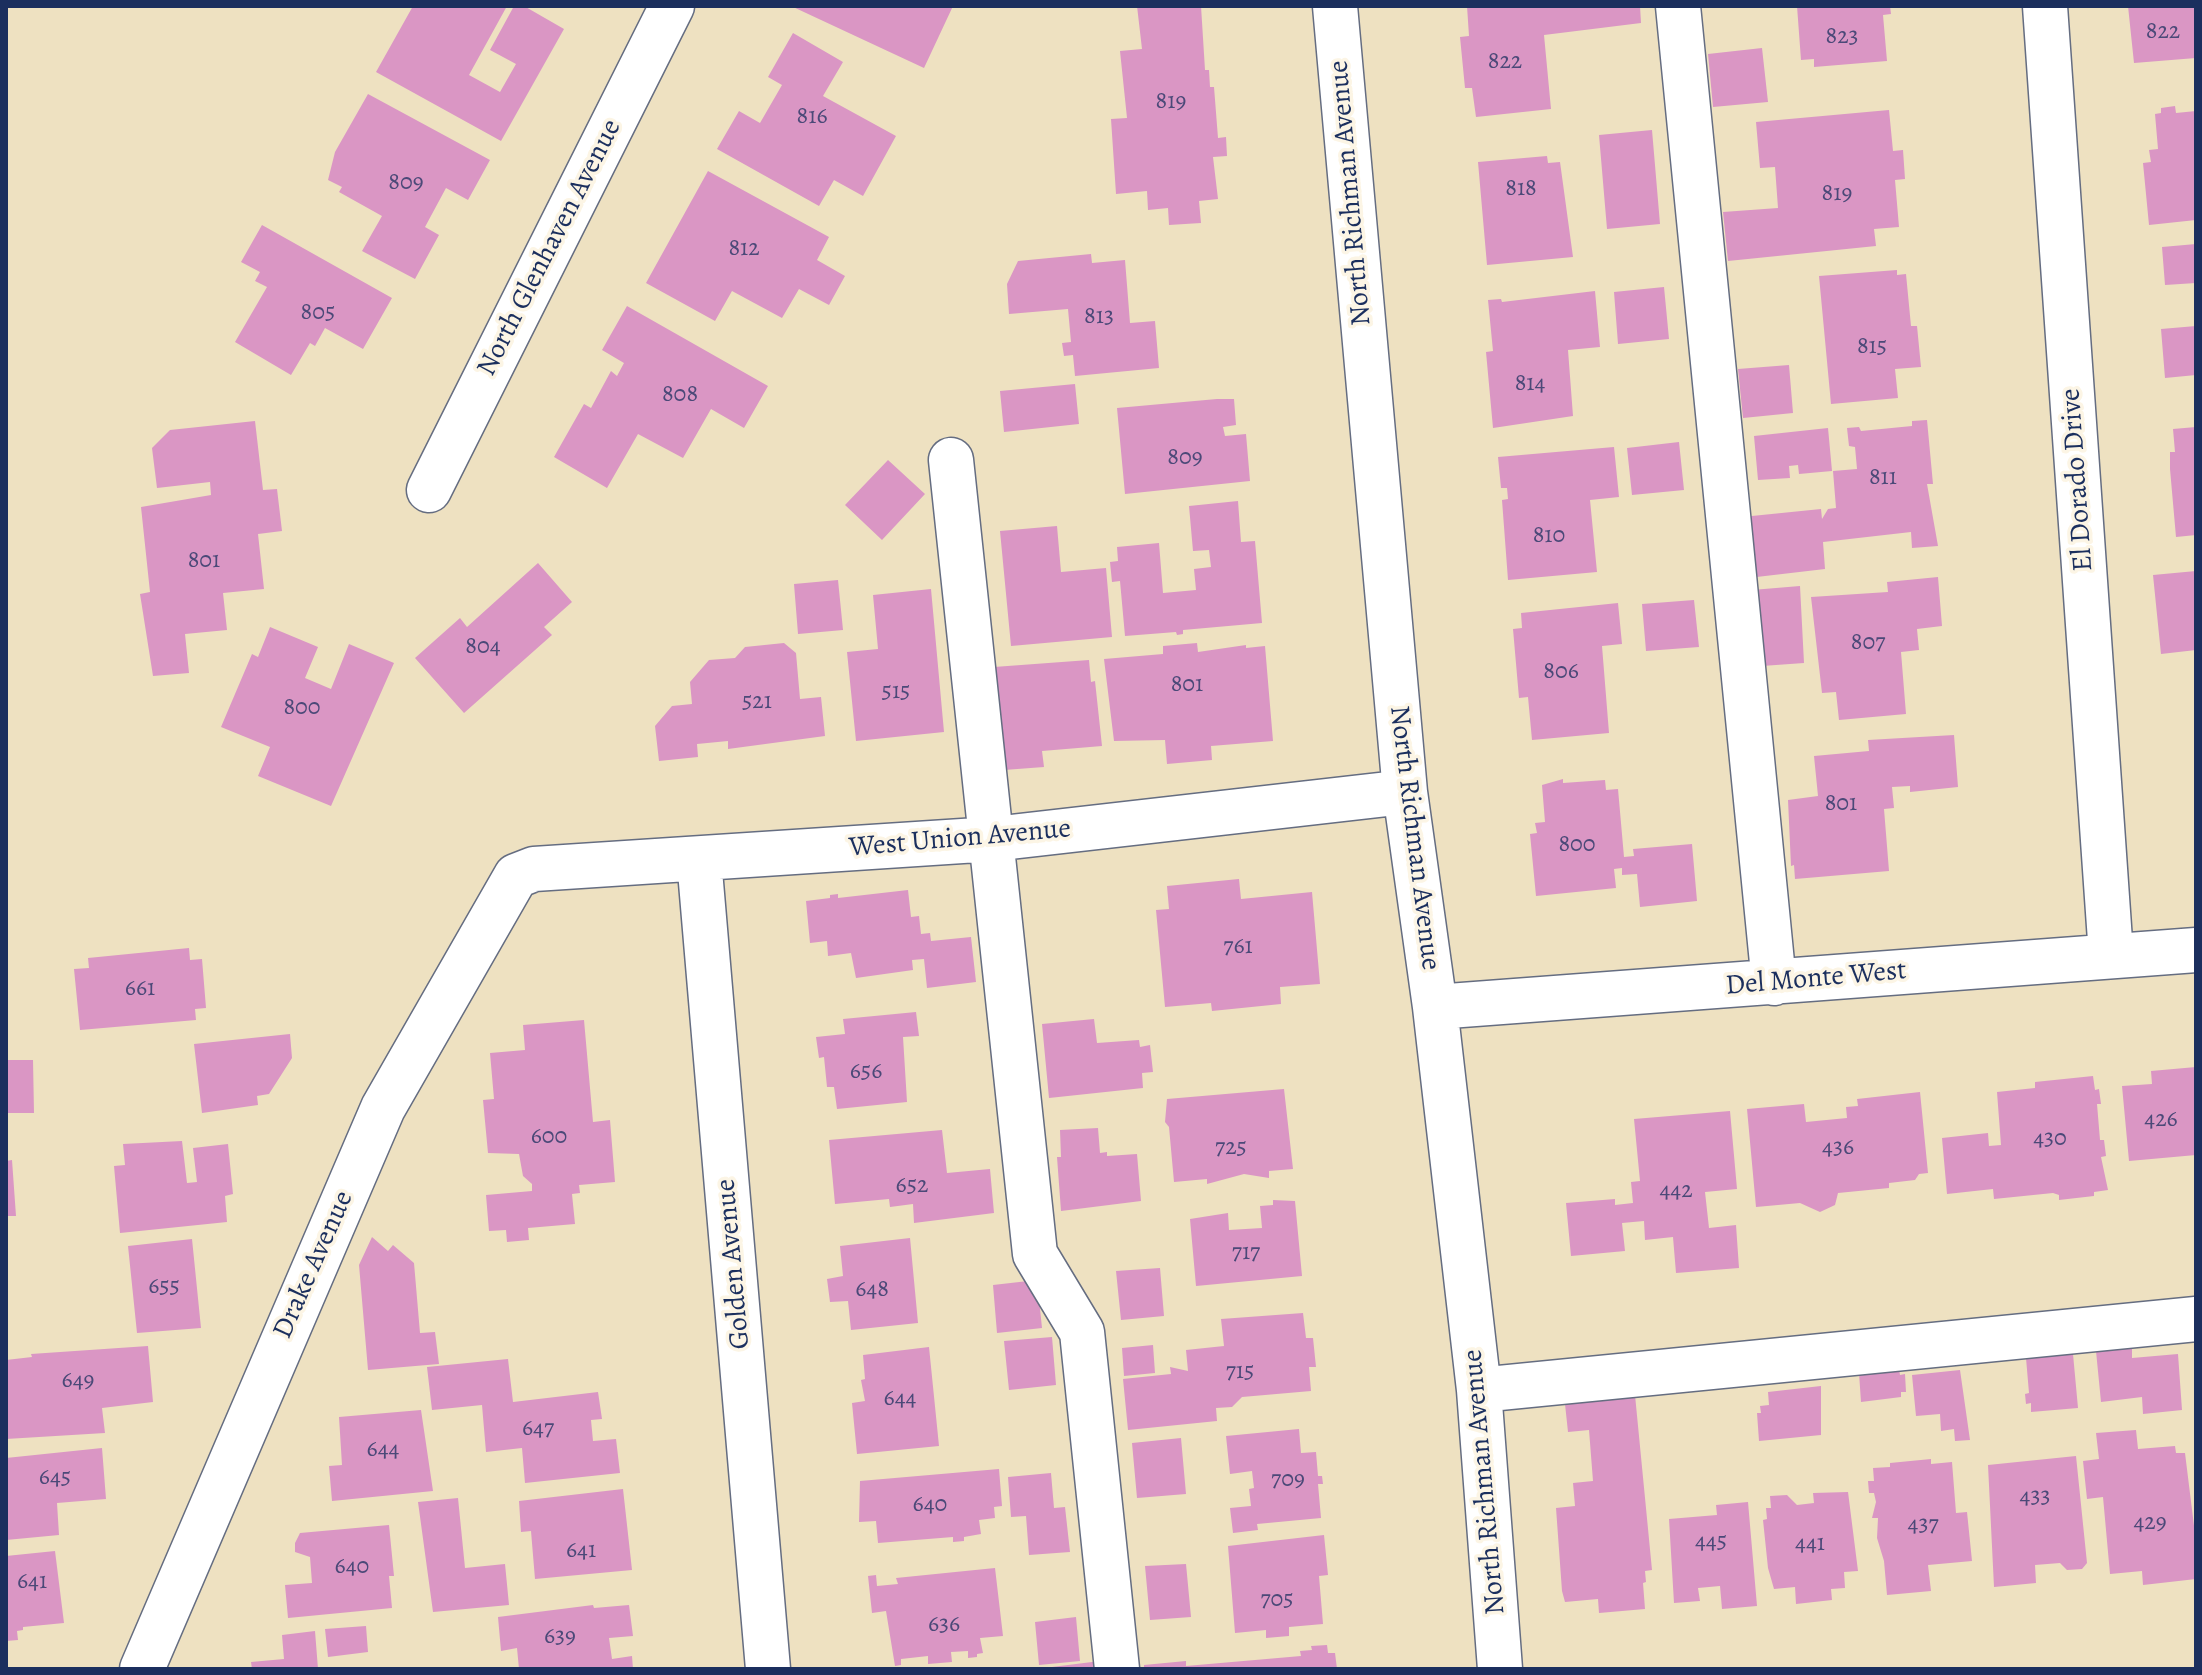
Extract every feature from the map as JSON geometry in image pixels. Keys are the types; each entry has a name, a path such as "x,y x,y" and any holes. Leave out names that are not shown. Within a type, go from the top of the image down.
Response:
{"street":[{"name":"North Glenhaven Avenue","path":"429,490 672,6"},
{"name":"North Richman Avenue","path":"1335,6 1405,792 1435,1007 1479,1390 1500,1669"},
{"path":"1678,6 1774,983"},
{"name":"El Dorado Drive","path":"2045,6 2111,955"},
{"path":"951,460 1035,1254 1082,1332 1117,1669"},
{"name":"West Union Avenue","path":"516,876 534,869 993,839 1405,792"},
{"name":"Golden Avenue","path":"699,859 768,1669"},
{"name":"Drake Avenue","path":"142,1669 383,1108 516,876"},
{"name":"Del Monte West","path":"1435,1007 2196,950"},
{"path":"1479,1390 2196,1319"}],"building":[{"path":"413,6 507,6 469,75 500,92 516,64 490,50 514,6 524,6 564,29 501,141 376,72"},
{"path":"791,6 953,6 924,68"},
{"path":"1137,6 1201,6 1205,70 1209,70 1210,87 1214,87 1218,138 1226,137 1227,156 1213,157 1218,199 1199,201 1201,223 1169,225 1168,208 1148,210 1147,191 1116,194 1111,119 1127,118 1120,51 1142,49"},
{"path":"1467,6 1640,6 1641,23 1544,35 1551,109 1476,117 1472,88 1465,88 1460,37 1469,36"},
{"path":"1797,6 1890,6 1891,14 1883,15 1887,61 1814,67 1814,59 1801,60"},
{"path":"2128,6 2196,6 2196,58 2134,63"},
{"path":"793,33 843,62 823,96 896,136 863,196 834,180 819,206 717,149 739,111 760,123 782,85 768,77"},
{"path":"1762,48 1768,102 1713,107 1708,54"},
{"path":"368,94 490,160 468,200 446,188 425,227 439,235 415,279 362,251 382,216 339,192 342,187 328,180 335,152"},
{"path":"2175,106 2176,113 2196,111 2196,220 2149,225 2143,163 2151,162 2149,150 2158,149 2155,114 2161,113 2161,108"},
{"path":"1889,110 1893,151 1903,150 1905,179 1895,180 1899,227 1874,229 1876,246 1728,261 1723,212 1778,208 1775,167 1760,168 1756,122"},
{"path":"1652,130 1660,224 1607,229 1599,135"},
{"path":"1547,156 1548,163 1560,162 1573,257 1487,265 1478,162"},
{"path":"708,171 829,237 817,260 845,276 829,305 799,289 782,318 732,291 715,321 646,283"},
{"path":"262,225 392,298 363,349 325,328 315,346 310,343 291,375 235,342 267,287 255,281 260,272 241,262"},
{"path":"2196,244 2196,283 2165,285 2162,247"},
{"path":"1091,254 1092,263 1125,260 1130,323 1155,321 1159,368 1075,376 1073,355 1064,356 1062,343 1071,342 1068,309 1009,314 1007,284 1018,261"},
{"path":"1897,270 1897,275 1906,274 1911,326 1917,326 1921,367 1895,369 1898,398 1831,404 1819,276"},
{"path":"1664,287 1669,339 1618,344 1614,292"},
{"path":"1595,291 1600,347 1568,350 1573,416 1493,428 1486,352 1493,351 1488,300 1501,299 1502,302"},
{"path":"627,306 768,386 744,428 711,409 683,458 638,434 607,488 554,457 584,404 591,408 611,371 617,376 624,363 602,350"},
{"path":"2196,326 2196,375 2165,378 2161,329"},
{"path":"1789,365 1793,413 1743,418 1738,369"},
{"path":"1075,384 1079,424 1004,432 1000,391"},
{"path":"1234,399 1236,425 1223,427 1225,436 1246,434 1250,481 1125,494 1117,408"},
{"path":"1927,420 1933,484 1927,484 1938,546 1912,548 1911,532 1823,542 1825,569 1748,578 1742,517 1821,509 1822,519 1828,509 1836,508 1833,471 1857,469 1855,447 1849,446 1847,428 1859,427 1861,431 1912,426 1912,421"},
{"path":"255,421 263,490 277,489 282,531 258,534 264,589 223,593 227,630 185,634 189,673 153,676 140,594 150,592 141,507 211,495 210,482 157,488 152,448 170,430"},
{"path":"2196,427 2196,535 2176,537 2170,469 2170,452 2175,452 2173,429"},
{"path":"1828,428 1832,471 1799,474 1798,465 1789,466 1790,478 1758,480 1754,436"},
{"path":"1679,442 1684,490 1632,495 1627,448"},
{"path":"1614,447 1619,497 1590,500 1597,572 1508,580 1502,500 1508,499 1507,488 1501,488 1498,457"},
{"path":"888,460 925,494 882,540 845,505"},
{"path":"1238,501 1241,542 1255,541 1262,623 1183,630 1183,634 1177,635 1176,632 1125,636 1120,581 1112,582 1110,562 1118,561 1117,547 1159,543 1163,593 1196,590 1194,569 1211,567 1209,550 1193,551 1189,506"},
{"path":"1057,526 1061,572 1106,568 1112,637 1011,646 1000,531"},
{"path":"538,563 572,602 544,627 552,635 464,713 415,658 460,618 467,627"},
{"path":"2196,571 2196,650 2161,654 2153,575"},
{"path":"1938,577 1942,626 1917,629 1919,650 1901,652 1906,714 1839,720 1836,692 1822,693 1811,597 1888,592 1887,582"},
{"path":"838,580 843,630 798,634 794,584"},
{"path":"1800,586 1804,663 1762,666 1752,590"},
{"path":"931,589 944,732 856,741 847,652 878,649 873,595"},
{"path":"1694,600 1699,647 1646,651 1642,604"},
{"path":"1618,603 1622,644 1602,646 1609,733 1532,740 1528,697 1519,698 1513,629 1522,628 1521,613"},
{"path":"270,627 318,647 305,678 331,689 349,644 394,663 331,806 258,776 270,747 221,727 252,654 258,657"},
{"path":"784,643 796,653 800,699 821,697 825,736 728,749 728,741 697,744 698,757 659,761 655,726 672,706 692,704 690,682 709,660 735,658 745,647"},
{"path":"1197,643 1198,652 1246,645 1246,648 1265,646 1273,741 1211,746 1212,760 1167,764 1165,740 1114,741 1104,659 1163,654 1163,646"},
{"path":"1089,660 1091,682 1095,681 1102,746 1042,751 1044,767 1004,770 994,667"},
{"path":"1954,735 1958,787 1910,792 1910,786 1892,787 1894,808 1884,809 1889,871 1795,879 1794,865 1791,866 1788,800 1818,796 1814,756 1869,751 1868,740"},
{"path":"1563,779 1563,783 1605,780 1606,790 1618,789 1624,857 1634,856 1633,849 1692,844 1697,901 1640,907 1637,874 1622,875 1622,868 1614,869 1616,888 1536,896 1530,834 1537,833 1535,823 1545,822 1542,785"},
{"path":"1239,879 1241,899 1312,892 1320,984 1280,987 1281,1004 1212,1011 1211,1003 1165,1007 1156,910 1169,909 1167,886"},
{"path":"908,890 911,917 919,916 921,934 930,933 931,941 971,937 976,982 927,988 924,959 912,960 913,970 856,978 851,953 828,956 827,941 810,943 806,901 838,894 838,898"},
{"path":"189,948 190,960 202,959 206,1008 195,1009 196,1020 80,1030 74,969 89,968 88,958"},
{"path":"916,1012 919,1036 903,1037 907,1102 837,1109 834,1087 827,1087 824,1057 819,1058 816,1037 845,1034 843,1019"},
{"path":"1094,1019 1097,1043 1139,1040 1140,1047 1150,1045 1153,1072 1142,1073 1143,1088 1049,1098 1042,1024"},
{"path":"584,1020 593,1122 610,1120 615,1182 579,1185 580,1193 572,1194 575,1224 528,1228 529,1240 507,1242 506,1230 489,1231 486,1195 532,1191 532,1184 523,1176 519,1154 488,1153 483,1100 494,1099 490,1053 525,1050 523,1025"},
{"path":"290,1034 292,1058 269,1094 257,1096 258,1105 202,1113 194,1044"},
{"path":"6,1060 33,1060 34,1113 6,1113"},
{"path":"2196,1067 2196,1155 2129,1161 2122,1086 2152,1084 2151,1071"},
{"path":"2093,1076 2101,1104 2097,1104 2100,1140 2104,1140 2106,1156 2101,1157 2108,1190 2094,1192 2094,1196 2059,1200 2059,1195 2053,1193 1994,1199 1993,1189 1947,1194 1942,1138 1988,1133 1989,1146 2001,1145 1997,1092 2035,1088 2035,1082"},
{"path":"1284,1089 1293,1169 1269,1171 1269,1178 1244,1174 1207,1184 1207,1179 1174,1182 1169,1127 1165,1122 1167,1099"},
{"path":"1920,1092 1928,1173 1919,1174 1915,1180 1889,1183 1889,1188 1838,1193 1835,1205 1820,1212 1800,1203 1756,1207 1747,1109 1804,1104 1806,1122 1847,1118 1846,1107 1858,1106 1857,1099"},
{"path":"1730,1111 1737,1189 1705,1192 1709,1228 1736,1225 1739,1268 1676,1273 1673,1237 1645,1240 1644,1221 1622,1223 1625,1251 1571,1256 1566,1203 1615,1199 1615,1205 1633,1203 1631,1182 1640,1181 1634,1119"},
{"path":"1098,1128 1100,1153 1107,1152 1107,1156 1137,1154 1141,1201 1061,1211 1057,1157 1061,1157 1060,1130"},
{"path":"942,1130 947,1173 990,1169 994,1213 914,1223 913,1204 890,1207 889,1199 835,1204 829,1140"},
{"path":"182,1141 187,1183 197,1182 193,1148 228,1144 233,1194 225,1196 227,1222 120,1233 114,1166 125,1165 123,1144"},
{"path":"12,1160 16,1216 6,1216 6,1161"},
{"path":"1273,1200 1295,1201 1302,1276 1196,1286 1190,1219 1228,1213 1229,1230 1262,1228 1260,1206 1273,1205"},
{"path":"372,1237 388,1251 393,1245 414,1263 420,1333 435,1332 439,1364 368,1370 359,1265"},
{"path":"910,1238 918,1323 851,1330 848,1301 830,1302 827,1279 843,1276 840,1246"},
{"path":"192,1239 201,1328 137,1333 128,1246"},
{"path":"1160,1268 1164,1316 1121,1320 1116,1271"},
{"path":"1037,1280 1042,1328 997,1333 993,1285"},
{"path":"1303,1313 1306,1338 1313,1338 1316,1367 1309,1367 1311,1391 1242,1397 1232,1407 1216,1408 1217,1421 1128,1430 1123,1379 1171,1374 1170,1367 1188,1371 1186,1350 1224,1346 1221,1319"},
{"path":"1052,1337 1056,1385 1009,1390 1004,1341"},
{"path":"1153,1345 1155,1373 1124,1376 1122,1348"},
{"path":"148,1346 153,1402 102,1408 105,1433 6,1439 6,1360 32,1357 31,1354"},
{"path":"929,1347 939,1446 857,1454 852,1403 865,1401 861,1380 865,1379 863,1355"},
{"path":"2132,1348 2132,1358 2178,1354 2182,1410 2143,1414 2142,1397 2101,1402 2096,1351"},
{"path":"2073,1354 2078,1408 2031,1412 2031,1403 2026,1404 2025,1394 2029,1393 2026,1358"},
{"path":"508,1359 513,1402 598,1392 602,1419 591,1420 593,1441 616,1439 620,1473 525,1483 522,1448 486,1452 482,1405 432,1410 427,1367"},
{"path":"1899,1369 1900,1375 1905,1374 1906,1392 1901,1392 1901,1397 1861,1402 1859,1373"},
{"path":"1960,1370 1970,1440 1955,1441 1954,1429 1941,1431 1940,1414 1916,1416 1912,1375"},
{"path":"1821,1386 1821,1435 1759,1441 1757,1413 1761,1413 1760,1406 1769,1405 1768,1392"},
{"path":"1635,1395 1652,1570 1645,1571 1645,1609 1599,1613 1598,1599 1565,1602 1562,1591 1556,1508 1575,1506 1573,1483 1593,1481 1589,1430 1568,1432 1565,1404"},
{"path":"421,1410 433,1491 332,1501 329,1466 342,1465 339,1417"},
{"path":"1299,1429 1301,1453 1316,1452 1318,1476 1322,1476 1323,1484 1318,1484 1321,1518 1257,1524 1258,1530 1233,1533 1230,1508 1251,1506 1249,1489 1254,1488 1252,1471 1230,1474 1226,1436"},
{"path":"2136,1430 2138,1449 2175,1446 2176,1453 2185,1453 2196,1542 2196,1579 2143,1585 2142,1571 2110,1574 2103,1497 2087,1499 2083,1461 2099,1459 2096,1433"},
{"path":"1181,1438 1186,1494 1137,1498 1132,1443"},
{"path":"102,1448 106,1499 57,1503 59,1535 6,1540 6,1458"},
{"path":"2076,1456 2087,1563 2082,1569 2067,1570 2060,1563 2035,1565 2036,1583 1994,1587 1988,1465"},
{"path":"1931,1459 1931,1464 1952,1462 1956,1513 1967,1512 1972,1561 1928,1565 1931,1591 1887,1595 1884,1561 1877,1538 1878,1518 1872,1518 1876,1502 1874,1493 1869,1493 1868,1481 1874,1481 1873,1468"},
{"path":"999,1469 1002,1506 994,1507 995,1518 979,1520 981,1534 964,1537 964,1541 953,1542 953,1537 878,1543 876,1521 859,1522 860,1481"},
{"path":"1051,1473 1054,1508 1065,1507 1070,1552 1029,1555 1026,1516 1011,1517 1008,1477"},
{"path":"623,1489 632,1570 535,1579 531,1531 521,1532 519,1501"},
{"path":"1848,1492 1858,1571 1844,1572 1845,1588 1831,1589 1832,1600 1796,1604 1795,1587 1774,1589 1768,1568 1763,1520 1767,1519 1766,1508 1771,1508 1770,1496 1787,1495 1797,1505 1814,1503 1813,1493"},
{"path":"458,1498 465,1568 505,1564 509,1605 433,1612 418,1502"},
{"path":"1748,1502 1757,1606 1722,1609 1720,1586 1698,1588 1700,1601 1674,1603 1669,1519 1717,1515 1716,1505"},
{"path":"389,1525 394,1576 389,1576 392,1608 288,1618 285,1585 312,1583 310,1557 295,1552 300,1533"},
{"path":"1324,1535 1328,1575 1319,1576 1323,1624 1289,1627 1289,1636 1266,1638 1266,1630 1235,1633 1228,1546"},
{"path":"55,1551 64,1623 23,1627 23,1630 17,1631 18,1640 6,1641 6,1556"},
{"path":"1186,1564 1191,1617 1150,1620 1145,1566"},
{"path":"995,1568 1003,1636 980,1638 983,1653 977,1654 977,1657 968,1658 968,1651 951,1652 952,1662 928,1664 928,1656 901,1659 901,1665 895,1666 886,1611 872,1613 868,1576 876,1575 877,1586 898,1584 896,1578"},
{"path":"593,1605 594,1608 629,1605 633,1636 609,1638 612,1659 632,1656 633,1669 519,1669 517,1648 501,1651 498,1617"},
{"path":"1076,1617 1080,1661 1039,1665 1035,1622"},
{"path":"366,1626 368,1652 328,1657 325,1629"},
{"path":"315,1631 318,1669 252,1669 251,1662 284,1659 282,1635"},
{"path":"1327,1645 1328,1653 1335,1653 1337,1669 1144,1669 1144,1665 1186,1661 1186,1666 1301,1656 1300,1651 1312,1650 1311,1646"},
{"path":"1100,1661 1101,1669 1052,1669 1052,1667"}]}
